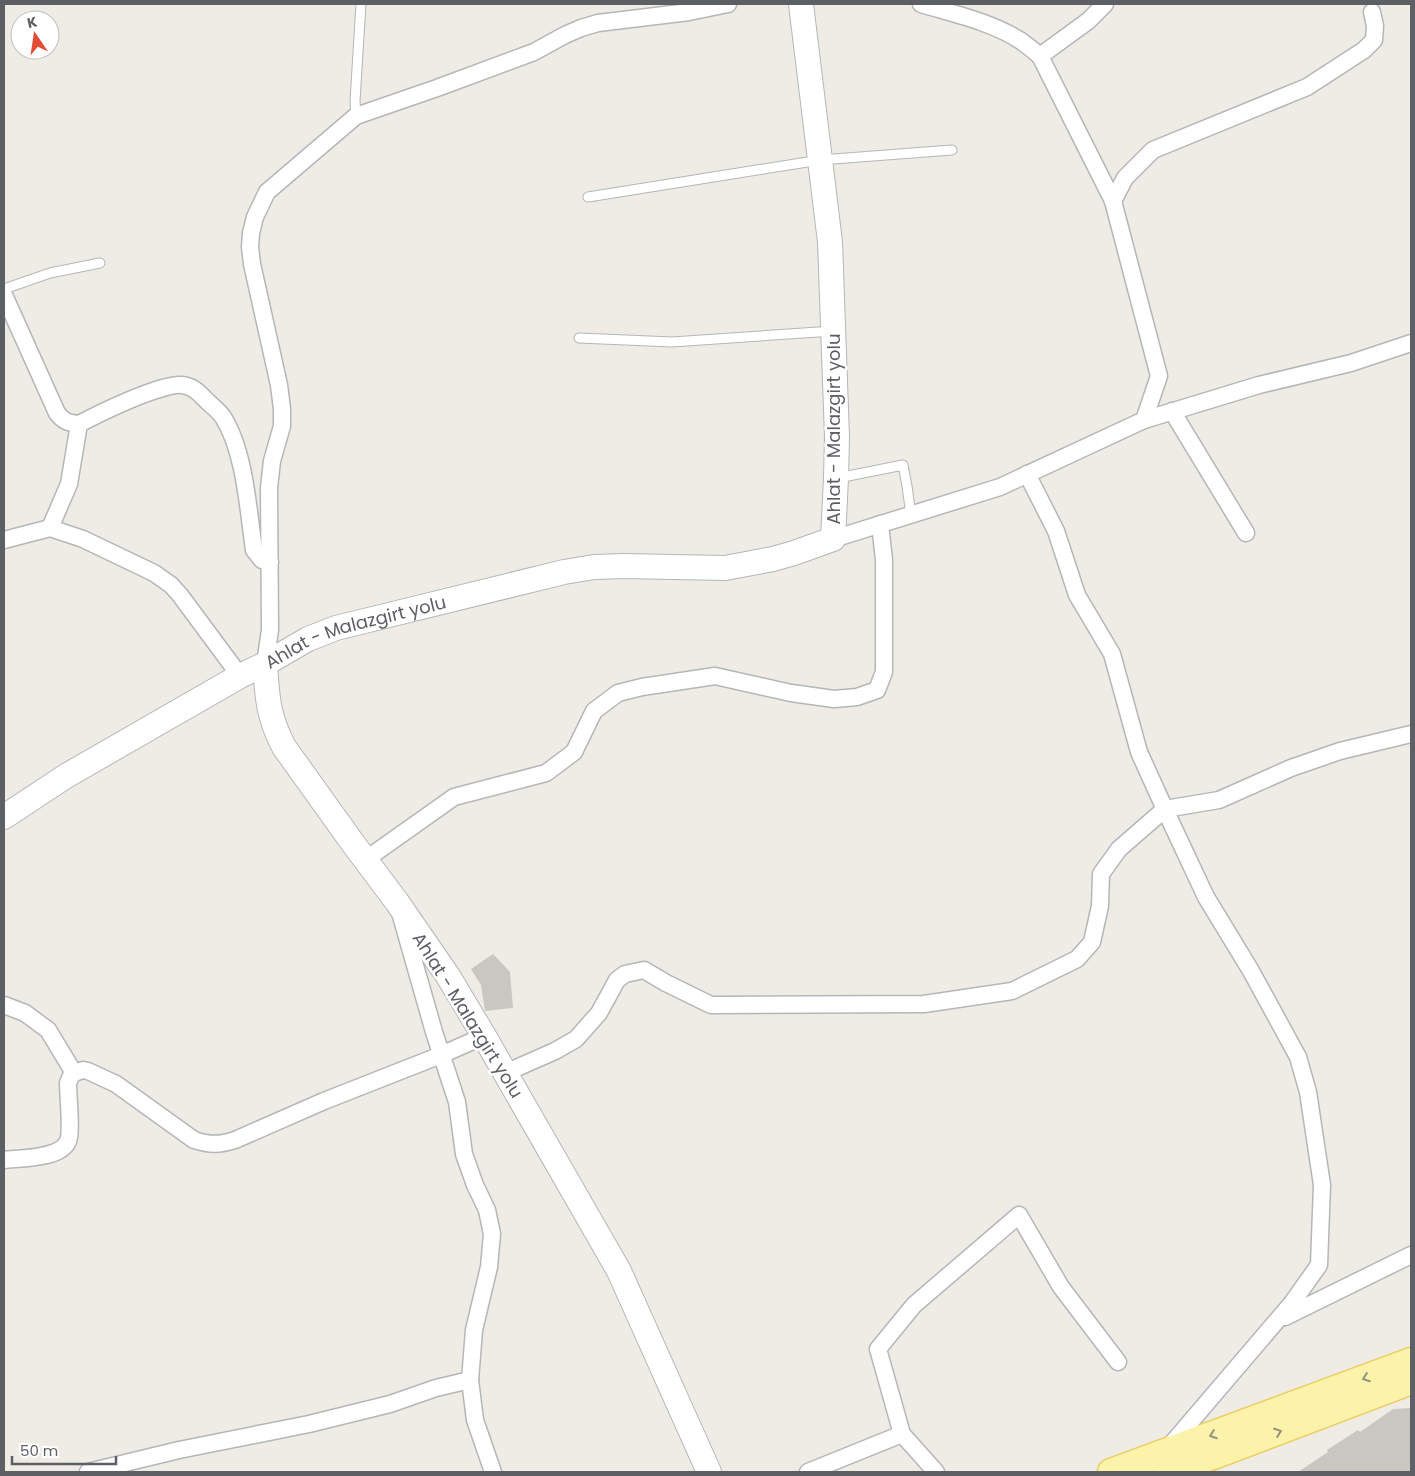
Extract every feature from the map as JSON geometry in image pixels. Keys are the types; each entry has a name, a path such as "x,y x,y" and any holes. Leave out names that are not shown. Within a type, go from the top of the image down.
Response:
{"main road":[{"name":"Ahlat - Malazgirt yolu","path":"709,1472 619,1271 484,1036 448,976 284,747 276,732 269,711 266,664 308,639 336,628 564,572 594,567 624,566 725,568 773,560 833,539 837,437 830,242 801,4"},
{"path":"4,817 66,776 240,676 266,664"},
{"path":"1163,1466 1411,1361"},
{"path":"1111,1472 1163,1466 1411,1381"}],"street":[{"path":"266,664 270,630 269,488 272,461 282,426 282,409 279,385 252,264 250,247 255,217 266,192 356,116 534,52 573,32 598,23 689,12 728,4"},
{"path":"922,4 1003,32 1020,41 1040,56 1114,201 1159,376 1144,420"},
{"path":"1040,56 1088,21 1105,4"},
{"path":"1114,201 1125,178 1153,150 1307,87 1364,50 1374,40 1375,26 1372,12"},
{"path":"4,296 57,413 67,423 79,424 142,394 172,385 181,385 196,390 221,415 230,429 243,475 254,550 262,560 270,562"},
{"path":"833,539 1000,487 1144,420 1259,386 1352,363 1411,343"},
{"path":"1172,412 1246,533"},
{"path":"50,528 70,484 79,424"},
{"path":"1027,474 1056,531 1077,595 1112,654 1140,752 1165,809 1206,897 1298,1057 1308,1092 1322,1185 1319,1265 1292,1303 1163,1466"},
{"path":"365,860 454,797 546,773 574,752 594,711 618,693 642,687 715,676 791,693 834,699 857,697 877,690 884,672 884,560 880,524"},
{"path":"4,540 50,528 83,539 154,573 180,595 240,676"},
{"path":"505,1073 576,1039 599,1013 617,980 625,974 644,970 711,1005 924,1004 1012,991 1078,959 1092,942 1100,906 1101,874 1120,849 1165,809 1219,800 1291,768 1340,751 1411,734"},
{"path":"396,902 441,1055 457,1102 464,1154 487,1210 492,1234 489,1267 474,1330 470,1380 475,1420 493,1472"},
{"path":"4,1005 25,1013 48,1030 74,1073"},
{"path":"4,1160 51,1154 66,1146 70,1134 68,1083 74,1073 83,1070 116,1084 194,1140 214,1145 225,1144 235,1140 324,1101 484,1036"},
{"path":"936,1472 902,1434 878,1349 914,1305 1019,1215 1061,1287 1118,1362"},
{"path":"1278,1320 1411,1255"},
{"path":"88,1472 179,1450 308,1424 390,1404 436,1388 470,1380"},
{"path":"808,1472 902,1434"}],"lane":[{"path":"356,116 355,101 361,4"},
{"path":"588,198 820,160 952,150"},
{"path":"4,289 50,273 100,262"},
{"path":"579,338 672,342 833,331"},
{"path":"836,478 903,465 908,486 911,515"}],"building":[{"path":"493,954 510,972 513,1008 485,1011 481,985 471,969"},
{"path":"1411,1408 1411,1472 1298,1472 1328,1452 1327,1450 1358,1430 1360,1432 1393,1409"}]}
